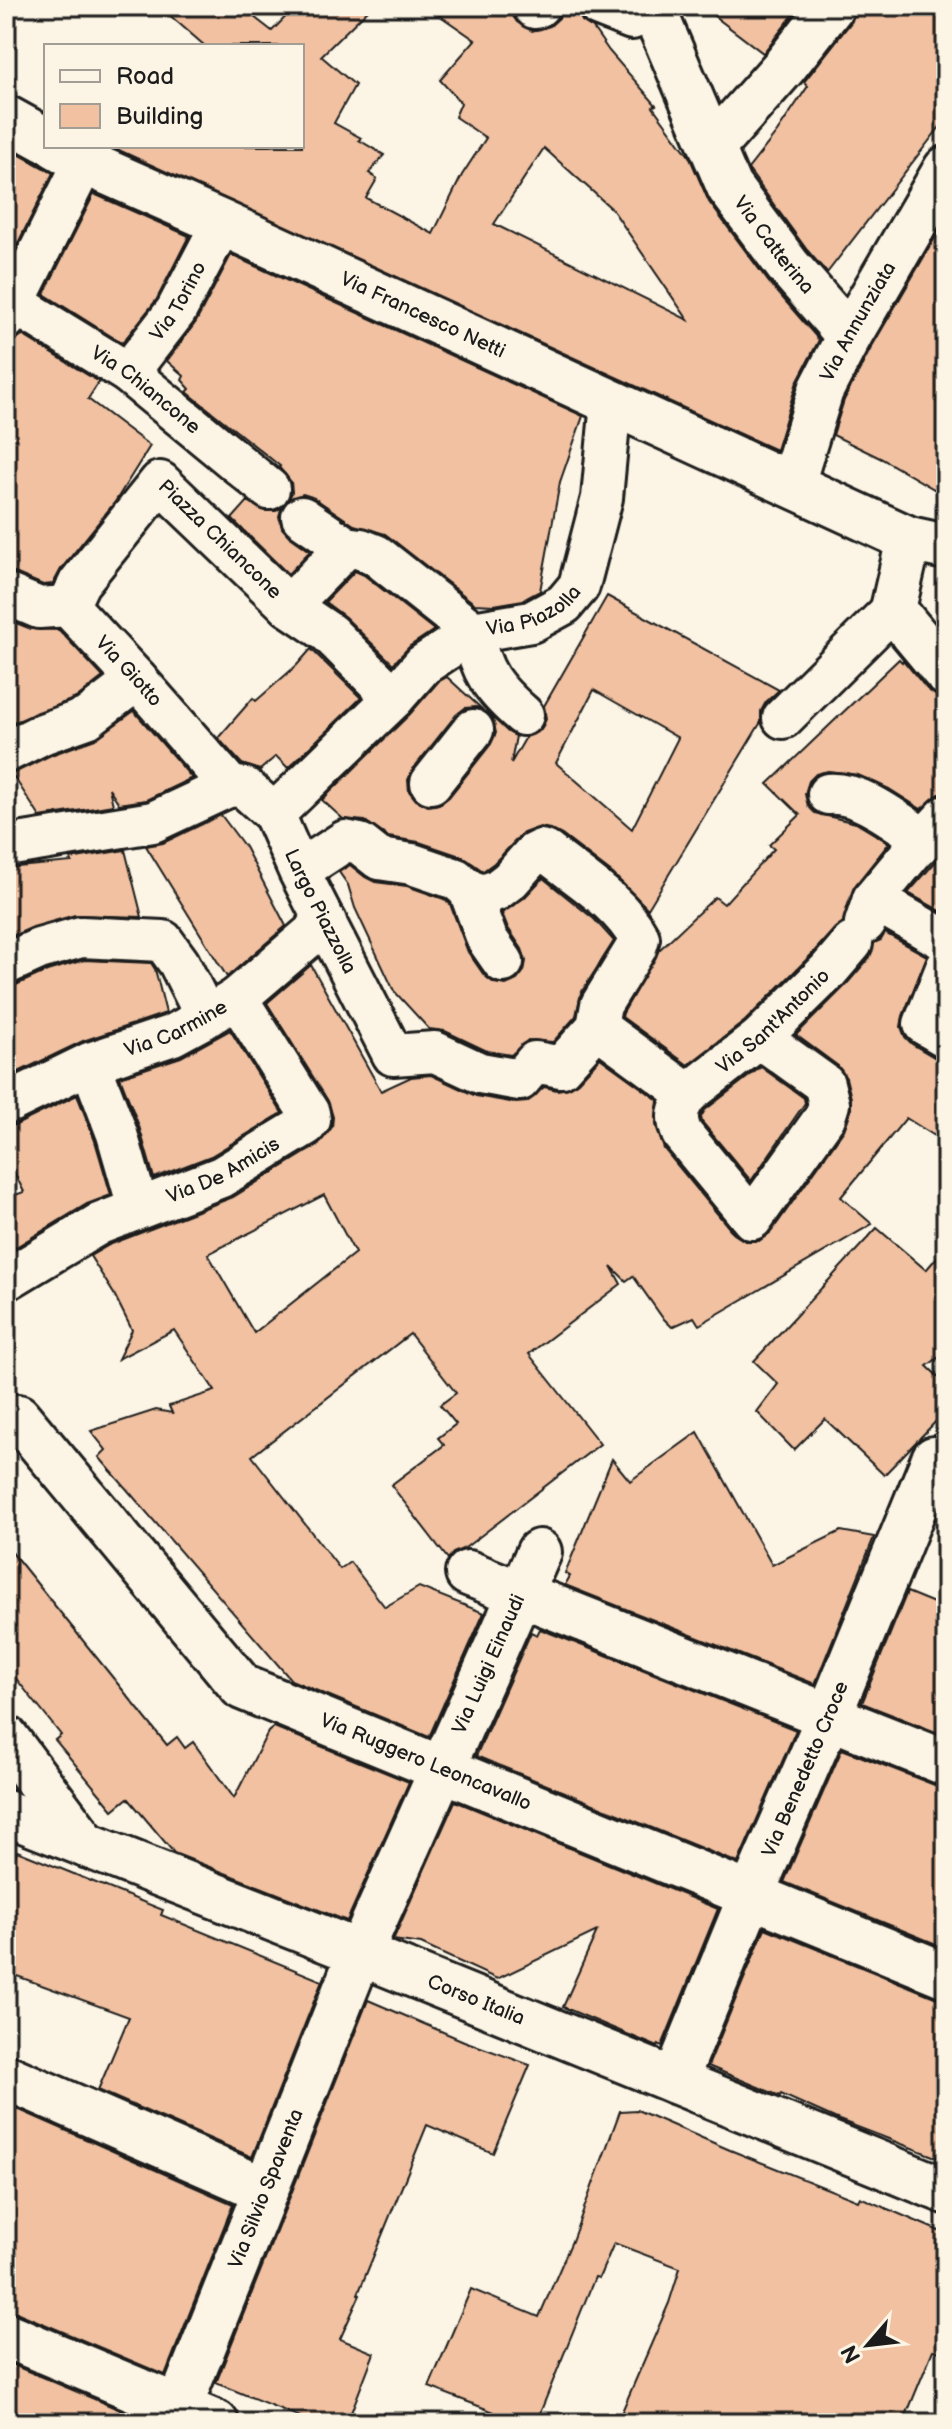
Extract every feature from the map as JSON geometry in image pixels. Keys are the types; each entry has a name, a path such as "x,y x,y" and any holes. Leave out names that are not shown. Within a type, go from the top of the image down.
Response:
{"street":[{"path":"713,147 784,67 832,6"},
{"name":"Via Catterina","path":"631,9 713,147 729,187 788,266 849,336"},
{"path":"6,118 44,139"},
{"path":"10,311 70,154"},
{"name":"Via Francesco Netti","path":"70,154 927,543"},
{"name":"Via Annunziata","path":"792,484 821,390 946,169"},
{"name":"Via Torino","path":"128,373 176,311 222,223"},
{"name":"Via Chiancone","path":"10,311 128,373 269,489"},
{"name":"Via Piazolla","path":"274,814 394,698 423,665 473,632 531,622 564,604 579,586 602,498 611,402"},
{"name":"Piazza Chiancone","path":"68,606 79,583 160,482 289,606 329,633 394,698"},
{"path":"302,517 346,547 376,555 473,632 477,656 496,713 431,783"},
{"path":"783,718 893,609 927,543"},
{"name":"Piazza Chiancone","path":"289,606 346,547"},
{"path":"6,594 39,608 68,606"},
{"name":"Via Giotto","path":"68,606 230,786"},
{"path":"893,609 946,673"},
{"path":"6,752 42,734 87,718 137,680"},
{"path":"6,846 153,822 230,786"},
{"name":"Largo Piazzolla","path":"230,786 245,788 274,814 299,871 393,1055 435,1052 480,1073 520,1080 535,1062 561,1067 597,1027"},
{"path":"828,794 842,793 859,798 935,828"},
{"name":"Via Sant'Antonio","path":"688,1094 760,1038 828,971 935,828"},
{"path":"299,871 345,841 360,844 379,859 412,864 456,879 469,890 483,895 497,890 510,880 533,854 541,850 548,853 607,900 633,927 639,938 601,1005 597,1027 688,1094 679,1106 676,1118 682,1134 752,1219 825,1117 829,1104 824,1084 760,1038"},
{"path":"469,890 487,939 503,962"},
{"name":"Via Carmine","path":"6,1104 90,1063 173,1035 222,1008 326,922"},
{"path":"863,922 946,941"},
{"path":"6,964 39,949 81,937 163,941 179,963 222,1008"},
{"path":"946,968 924,1024 946,1037"},
{"name":"Via De Amicis","path":"6,1280 99,1224 221,1177 310,1120 281,1065 222,1008"},
{"path":"90,1063 117,1134 138,1207"},
{"name":"Via Ruggero Leoncavallo","path":"6,1421 18,1417 242,1687 946,1975"},
{"name":"Via Benedetto Croce","path":"675,2081 751,1895 940,1461"},
{"name":"Via Luigi Einaudi","path":"360,1953 539,1552"},
{"path":"468,1573 946,1763"},
{"path":"6,1738 86,1845"},
{"name":"Corso Italia","path":"6,1813 946,2191"},
{"name":"Via Silvio Spaventa","path":"189,2418 265,2190 360,1953"},
{"path":"6,2077 265,2190"},
{"path":"6,2335 189,2418"}],"building":[{"path":"159,6 240,6 272,31 296,6 372,6 321,56 355,85 334,123 384,155 369,173 377,179 366,198 433,234 462,175 486,138 455,117 461,103 440,80 475,40 426,6 511,6 511,13 517,22 532,31 550,26 559,18 562,6 576,6 582,21 593,28 656,105 653,107 689,156 709,202 768,281 819,340 797,382 776,450 114,148 304,148 304,44 203,44","holes":["544,148 612,209 688,320 494,224"]},
{"path":"701,6 800,6 763,53"},
{"path":"856,6 946,6 946,119 827,273 748,169 808,86 804,82 852,21"},
{"path":"6,147 53,173 6,267"},
{"path":"94,194 189,236 157,299 122,343 44,294"},
{"path":"946,219 946,496 833,435 844,400 871,348"},
{"path":"231,255 583,416 560,482 540,591 523,600 494,605 475,604 385,534 354,525 314,498 303,494 289,499 291,482 280,466 187,392 190,389 182,380 184,376 167,361 196,322"},
{"path":"22,335 99,382 88,399 150,446 115,502 61,569 53,584 43,585 6,571 6,342"},
{"path":"248,501 264,511 276,511 282,507 279,516 282,528 310,551 288,574 232,519"},
{"path":"355,571 434,630 410,646 393,664 325,602"},
{"path":"607,596 779,690 766,702 761,711 761,722 648,909 613,874 550,829 540,827 523,833 483,871 463,857 419,842 388,837 365,821 343,819 322,800 410,714 438,682 447,677 483,710 465,708 456,715 413,769 408,780 409,791 416,800 428,806 440,804 449,797 491,744 496,733 492,717 516,736 511,763 526,737 541,730 546,719 544,706","holes":["594,690 678,738 632,829 556,763"]},
{"path":"6,619 31,629 59,630 103,677 76,698 15,722 6,715"},
{"path":"311,649 361,698 288,768 276,756 260,770 242,764 218,738 253,698 256,701"},
{"path":"899,659 927,689 937,696 946,697 946,794 939,794 921,809 889,789 858,775 828,771 816,774 809,781 805,794 808,806 815,813 856,823 889,843 854,887 843,922 745,1021 688,1065 622,1017 623,1013 659,950 715,897 724,904 774,849 769,845 800,815 768,784"},
{"path":"134,711 192,778 146,800 119,804 109,788 113,805 40,817 12,774 95,739"},
{"path":"221,815 245,847 286,926 227,977 146,846 163,843"},
{"path":"125,850 142,917 75,915 33,927 6,939 6,868 72,862 70,859"},
{"path":"946,850 946,914 908,893"},
{"path":"350,865 375,882 407,886 444,899 450,904 468,952 484,975 494,983 506,985 517,980 524,971 526,961 502,913 524,898 543,878 594,919 614,941 581,993 576,1016 553,1042 528,1040 511,1055 487,1051 445,1031 429,1029 394,991 355,908 348,885 339,872"},
{"path":"885,933 927,956 901,1027 912,1044 946,1060 946,1143 906,1118 841,1197 872,1224 699,1325 694,1317 672,1327 633,1276 626,1281 611,1266 621,1284 529,1354 600,1444 448,1559 391,1485 444,1445 438,1438 456,1424 440,1405 456,1393 410,1334 252,1456 340,1569 350,1562 385,1607 419,1587 484,1613 429,1737 291,1680 99,1457 106,1450 91,1431 156,1410 172,1413 169,1406 215,1391 174,1330 118,1359 132,1330 90,1256 109,1245 233,1197 318,1145 332,1127 333,1117 328,1101 267,1003 311,965 381,1091 411,1077 431,1075 476,1096 527,1102 544,1087 557,1090 569,1088 600,1058 658,1100 656,1125 664,1149 734,1234 745,1241 759,1241 771,1232 844,1130 851,1111 846,1078 838,1066 796,1035 845,986 870,957 874,943 881,940","holes":["324,1195 355,1253 254,1333 208,1254"]},
{"path":"84,960 151,963 166,1013 83,1041 6,1078 6,987"},
{"path":"230,1030 282,1113 211,1156 154,1178 120,1077 181,1057"},
{"path":"761,1067 804,1098 805,1103 751,1181 701,1117 705,1110"},
{"path":"77,1095 111,1195 87,1204 6,1253 6,1198 24,1192 6,1156 6,1127"},
{"path":"877,1228 926,1270 946,1247 946,1352 927,1366 946,1384 946,1411 884,1475 825,1419 794,1450 757,1412 778,1384 754,1361"},
{"path":"698,1432 772,1565 841,1531 874,1537 815,1684 565,1585 570,1576 565,1573 612,1459 630,1481"},
{"path":"6,1545 167,1745 177,1737 185,1748 193,1742 234,1798 268,1732 274,1727 409,1782 347,1921 174,1853 128,1798 113,1810 55,1740 61,1735 6,1666"},
{"path":"907,1592 946,1608 946,1736 862,1703"},
{"path":"540,1629 796,1730 738,1863 476,1756 531,1632 537,1635"},
{"path":"842,1749 946,1787 946,1948 784,1882"},
{"path":"455,1801 718,1909 662,2046 563,2007 597,1931 497,1979 421,1944 393,1940"},
{"path":"17,1851 163,1910 161,1915 322,1981 252,2157 98,2090 129,2017 6,1972 6,1882"},
{"path":"765,1928 946,1999 946,2161 708,2066"},
{"path":"368,2000 530,2065 493,2153 427,2125 340,2339 374,2353 347,2423 315,2423 216,2383"},
{"path":"6,2104 233,2204 165,2375 16,2312 6,2311"},
{"path":"637,2110 730,2150 858,2201 860,2197 946,2234 946,2354 933,2350 903,2423 617,2423 669,2303 680,2268 614,2243 599,2278 595,2277 536,2423 493,2423 494,2412 429,2387 471,2289 539,2317 572,2241 620,2111"},
{"path":"6,2362 149,2422 149,2423 6,2423"}]}
